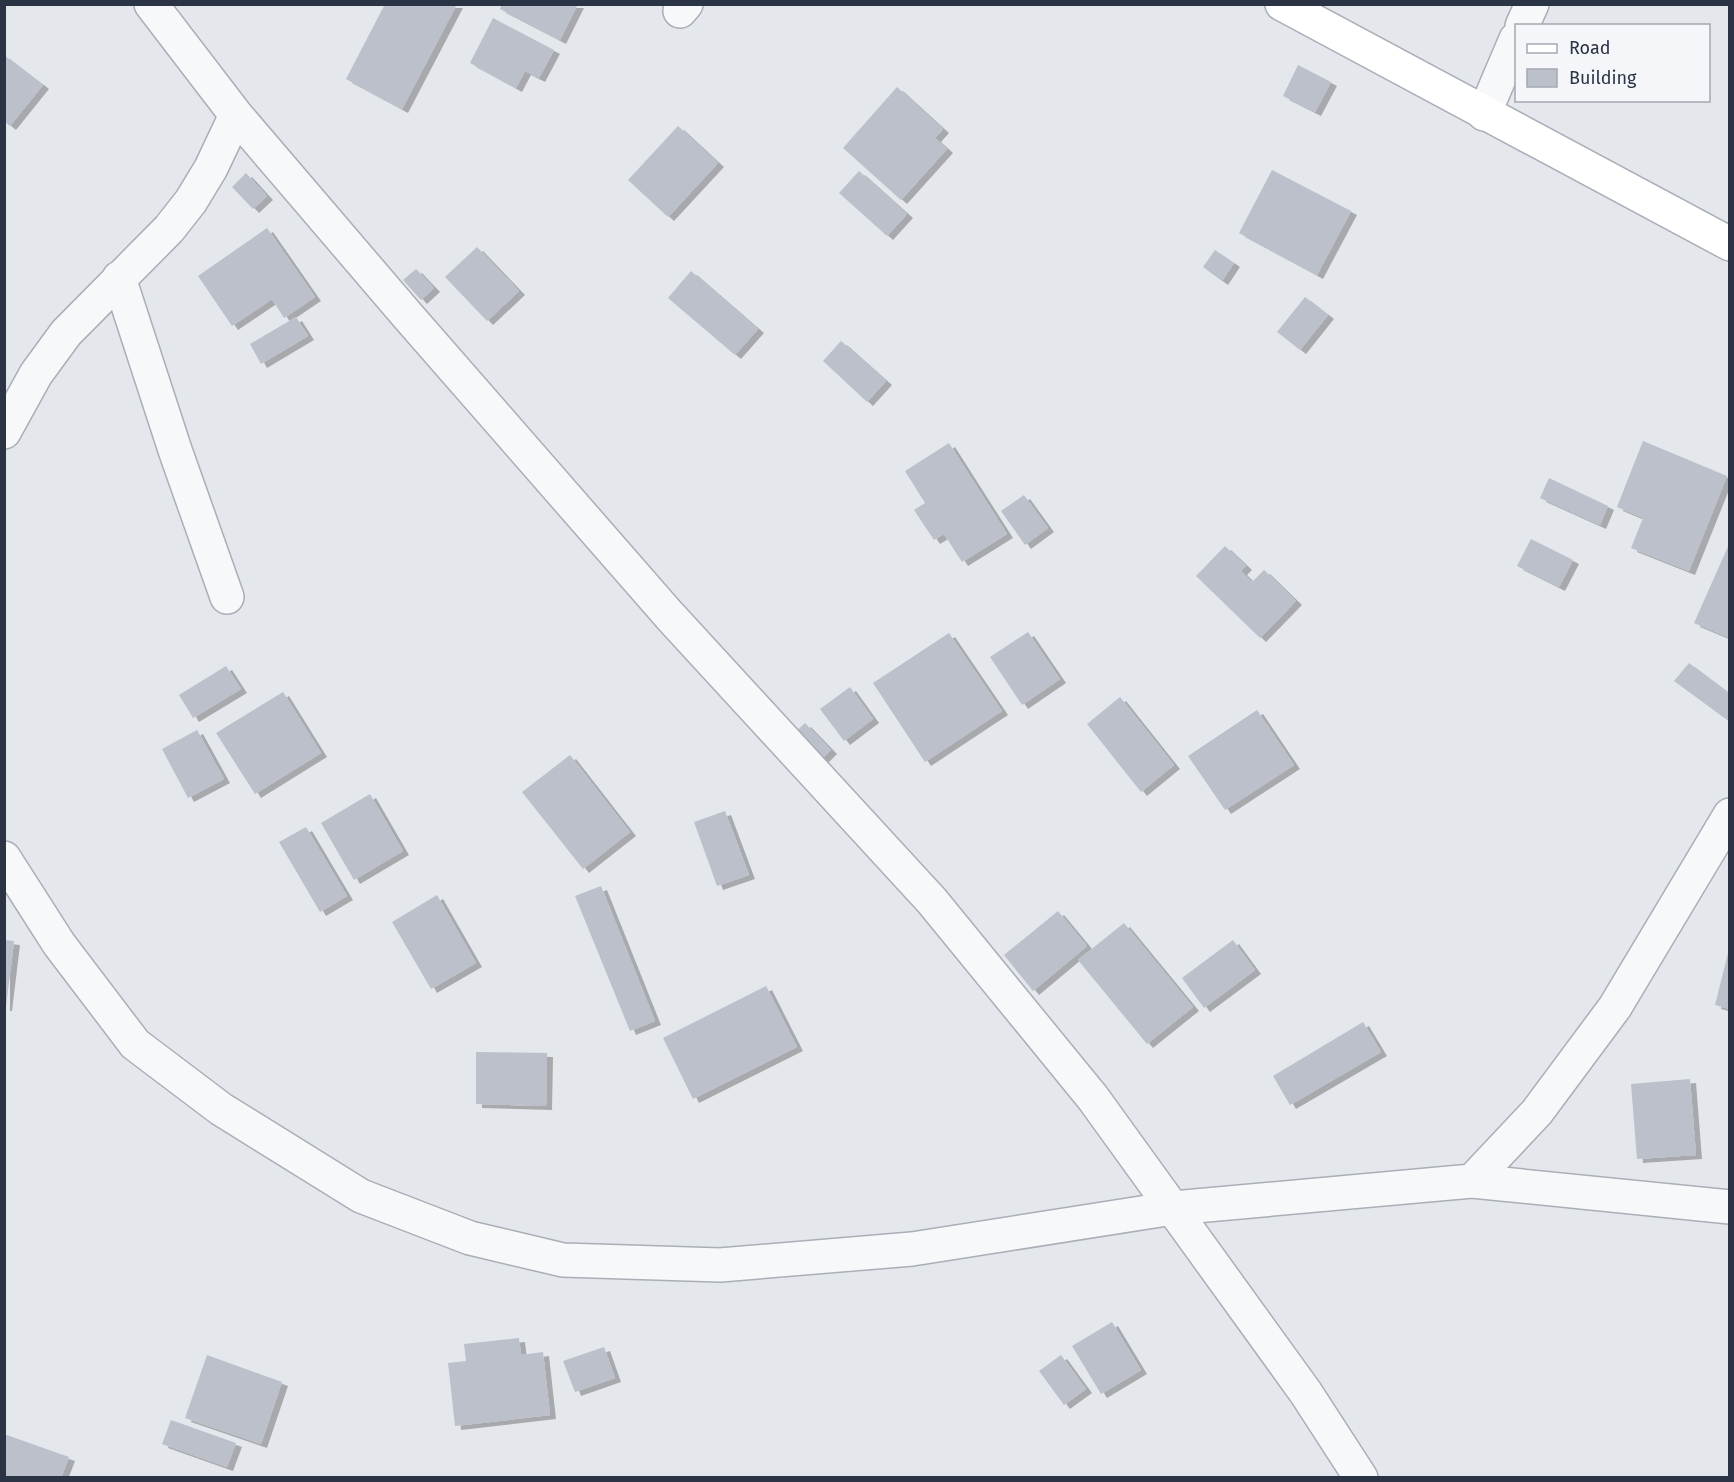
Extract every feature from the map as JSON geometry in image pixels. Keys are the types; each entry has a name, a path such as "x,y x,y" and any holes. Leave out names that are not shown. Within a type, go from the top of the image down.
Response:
{"street":[{"path":"151,4 236,115 415,324 669,615 932,901 1093,1098 1306,1393 1361,1478"},
{"path":"1282,4 1730,244"},
{"path":"1523,24 1532,4"},
{"path":"1484,114 1515,41"},
{"path":"4,432 36,374 66,333 169,229 191,201 211,168 236,115"},
{"path":"119,278 175,450 227,597"},
{"path":"1472,1181 1536,1112 1615,1007 1730,816"},
{"path":"4,858 58,944 135,1044 221,1109 361,1196 470,1238 563,1260 720,1265 912,1249 1173,1208 1472,1181 1730,1207"}],"building":[{"path":"385,4 457,4 402,109 346,79"},
{"path":"502,4 578,4 560,40 500,9"},
{"path":"493,18 554,50 539,78 525,71 516,88 470,63"},
{"path":"4,55 43,85 10,126 4,121"},
{"path":"1298,65 1331,82 1315,112 1283,96"},
{"path":"897,87 943,129 935,138 947,149 901,200 843,148"},
{"path":"678,126 718,163 668,217 628,180"},
{"path":"1272,170 1351,211 1317,275 1239,233"},
{"path":"859,171 907,214 887,236 839,193"},
{"path":"246,173 267,196 253,209 232,187"},
{"path":"267,228 315,297 284,318 272,299 232,326 198,276"},
{"path":"477,247 519,291 487,321 445,277"},
{"path":"1215,250 1234,263 1222,281 1203,267"},
{"path":"416,269 434,288 421,300 403,280"},
{"path":"691,271 758,329 735,355 668,298"},
{"path":"1305,297 1328,315 1300,350 1277,332"},
{"path":"296,317 308,336 261,364 250,344"},
{"path":"841,341 886,381 867,402 823,361"},
{"path":"1643,441 1727,476 1689,571 1631,548 1643,518 1617,507"},
{"path":"949,443 1007,534 962,562 944,534 934,540 914,510 925,503 905,471"},
{"path":"1549,478 1608,506 1600,525 1540,498"},
{"path":"1024,495 1048,528 1025,545 1001,511"},
{"path":"1531,539 1573,560 1559,587 1517,566"},
{"path":"1730,542 1730,638 1694,623"},
{"path":"1225,546 1246,566 1241,571 1252,582 1264,570 1296,601 1260,638 1196,576"},
{"path":"1028,632 1060,679 1022,705 990,657"},
{"path":"949,633 1002,711 925,762 873,683"},
{"path":"1689,663 1730,694 1730,722 1674,681"},
{"path":"226,666 241,689 193,718 179,695"},
{"path":"850,687 873,719 844,741 820,709"},
{"path":"283,692 321,753 255,794 216,733"},
{"path":"1120,697 1174,765 1141,792 1087,724"},
{"path":"1257,710 1294,765 1225,810 1188,756"},
{"path":"805,723 831,750 817,764 791,736"},
{"path":"197,730 224,779 188,798 162,749"},
{"path":"570,755 630,832 583,869 522,792"},
{"path":"370,794 403,851 354,880 321,823"},
{"path":"725,811 749,875 717,886 694,822"},
{"path":"306,827 347,896 320,912 279,842"},
{"path":"601,886 655,1021 630,1031 575,896"},
{"path":"437,895 476,963 431,989 392,922"},
{"path":"1058,911 1087,946 1033,991 1004,955"},
{"path":"1124,923 1193,1007 1147,1044 1078,960"},
{"path":"4,940 14,941 6,1007 4,1007"},
{"path":"1233,940 1255,970 1204,1008 1182,978"},
{"path":"1730,949 1730,1009 1715,1005"},
{"path":"766,986 797,1047 693,1099 663,1038"},
{"path":"1363,1022 1381,1052 1290,1105 1273,1076"},
{"path":"476,1052 547,1053 546,1106 476,1104"},
{"path":"1690,1079 1696,1155 1637,1159 1631,1084"},
{"path":"1112,1322 1141,1370 1101,1394 1072,1346"},
{"path":"519,1338 521,1355 543,1352 550,1415 455,1426 448,1363 466,1361 464,1344"},
{"path":"604,1347 615,1378 575,1392 563,1361"},
{"path":"207,1355 282,1382 261,1444 185,1418"},
{"path":"1061,1355 1086,1389 1064,1405 1039,1371"},
{"path":"171,1420 236,1443 227,1467 162,1444"},
{"path":"4,1434 69,1457 61,1478 4,1478"}]}
